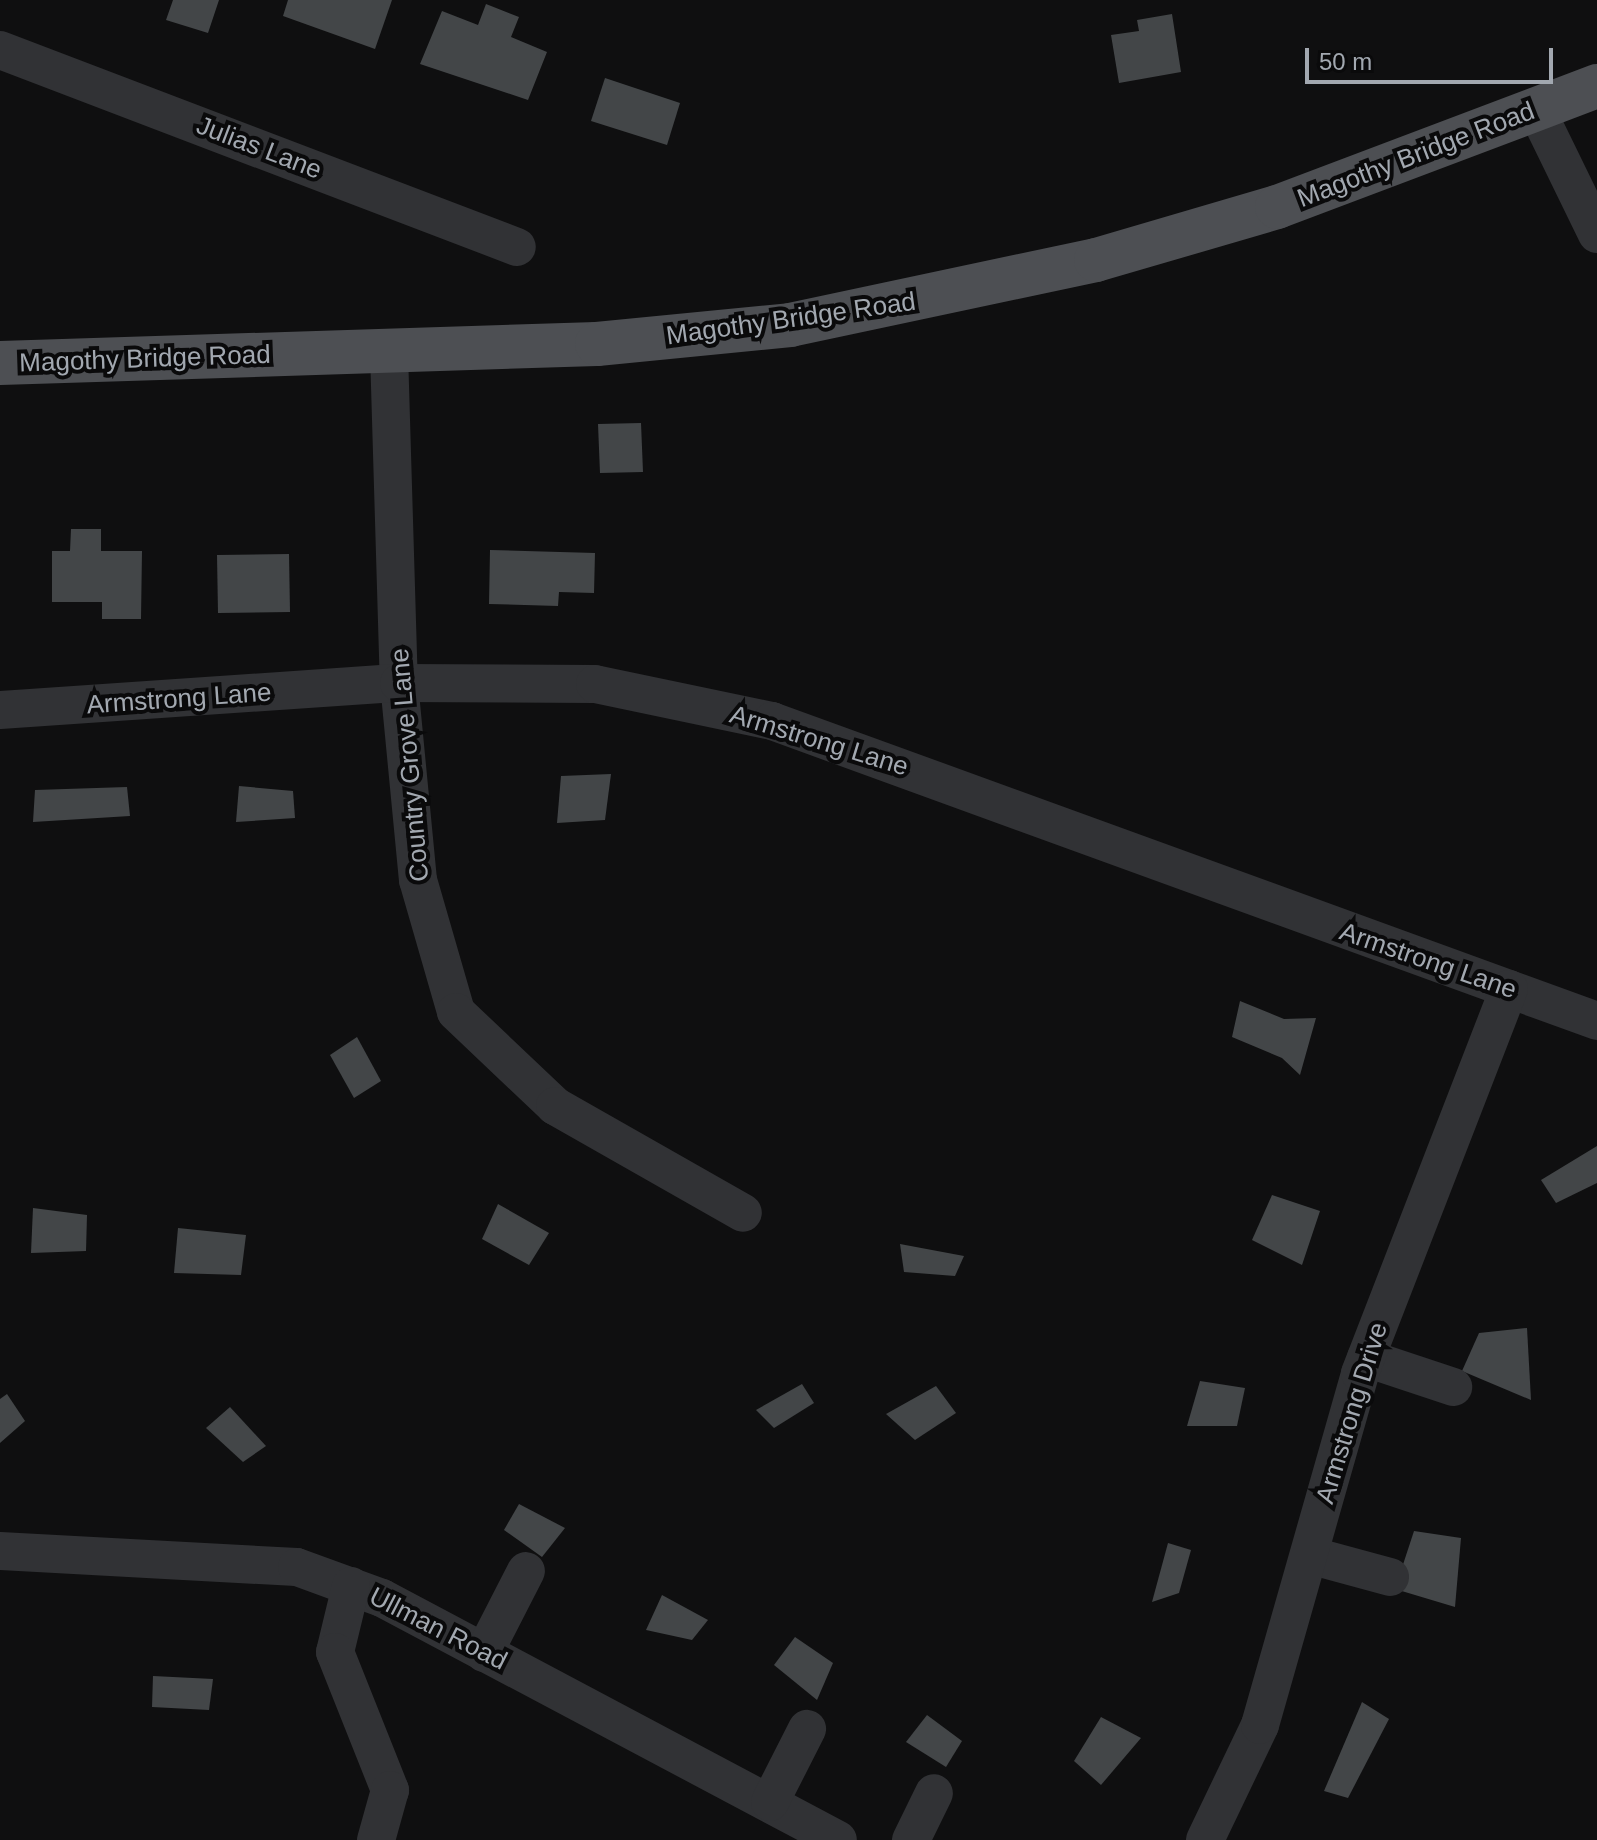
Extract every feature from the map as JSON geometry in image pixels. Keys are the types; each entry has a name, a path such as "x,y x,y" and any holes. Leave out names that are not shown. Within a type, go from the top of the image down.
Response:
{"main road":[{"name":"Magothy Bridge Road","path":"0,363 612,343 790,325 919,302 1277,207 1597,86"}],"street":[{"name":"Julias Lane","path":"0,50 517,247"},
{"path":"1536,109 1597,234"},
{"name":"Country Grove Lane","path":"389,352 399,683 418,880 456,1012 555,1106 743,1213"},
{"name":"Armstrong Lane","path":"0,710 399,683 595,684 772,721 1597,1021"},
{"name":"Armstrong Drive","path":"1205,1840 1260,1725 1366,1358 1509,989"},
{"path":"1366,1358 1453,1387"},
{"name":"Ullman Road","path":"0,1551 259,1563 351,1586 838,1840"},
{"path":"1309,1555 1390,1577"},
{"path":"484,1653 526,1571"},
{"path":"351,1586 335,1652 390,1790 376,1840"},
{"path":"770,1802 807,1729"},
{"path":"911,1840 934,1793"}],"building":[{"path":"173,0 219,0 208,33 166,20"},
{"path":"288,0 392,0 375,49 283,16"},
{"path":"486,4 519,17 511,37 547,52 528,100 420,64 442,11 478,25"},
{"path":"1172,14 1181,72 1119,83 1111,35 1139,31 1137,20"},
{"path":"605,78 680,103 667,145 591,121"},
{"path":"641,423 643,472 600,473 598,424"},
{"path":"71,529 101,529 101,551 142,551 141,619 102,619 102,602 52,602 52,551 70,551"},
{"path":"490,550 595,553 594,593 559,592 558,606 489,604"},
{"path":"289,554 290,612 218,613 217,555"},
{"path":"611,774 605,820 557,823 561,776"},
{"path":"239,786 293,791 295,818 236,822"},
{"path":"127,787 130,816 33,822 35,790"},
{"path":"1240,1001 1284,1019 1316,1018 1300,1075 1282,1058 1232,1037"},
{"path":"357,1037 381,1081 354,1098 330,1055"},
{"path":"1597,1146 1597,1183 1556,1203 1541,1180"},
{"path":"1272,1195 1320,1211 1302,1265 1252,1240"},
{"path":"498,1204 549,1233 529,1265 482,1239"},
{"path":"33,1208 87,1215 86,1251 31,1253"},
{"path":"178,1228 246,1235 241,1275 174,1273"},
{"path":"900,1244 964,1256 955,1276 904,1272"},
{"path":"1527,1328 1531,1400 1462,1371 1479,1333"},
{"path":"1200,1381 1245,1388 1237,1426 1187,1426"},
{"path":"802,1384 814,1403 774,1428 756,1410"},
{"path":"936,1386 956,1413 915,1440 886,1414"},
{"path":"7,1394 25,1421 0,1443 0,1399"},
{"path":"230,1407 266,1446 243,1462 206,1428"},
{"path":"519,1504 565,1528 542,1557 504,1530"},
{"path":"1414,1531 1461,1538 1455,1607 1395,1589"},
{"path":"1168,1543 1191,1550 1179,1593 1152,1602"},
{"path":"662,1595 708,1620 692,1640 646,1630"},
{"path":"795,1637 833,1663 817,1700 774,1665"},
{"path":"153,1676 213,1679 209,1710 152,1707"},
{"path":"1362,1702 1389,1719 1348,1798 1324,1791"},
{"path":"927,1715 962,1741 946,1767 906,1742"},
{"path":"1101,1717 1141,1738 1101,1785 1074,1761"}]}
